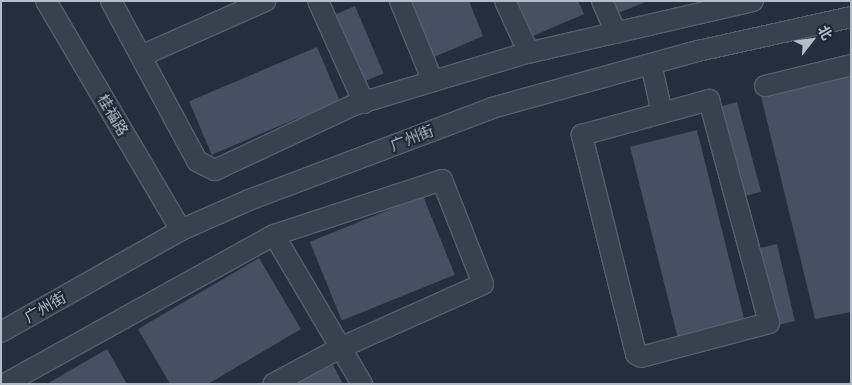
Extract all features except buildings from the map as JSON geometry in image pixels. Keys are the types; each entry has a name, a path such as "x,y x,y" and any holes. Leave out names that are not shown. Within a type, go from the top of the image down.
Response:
{"street":[{"name":"桂福路","path":"46,1 181,230"},
{"path":"111,1 197,161 215,170 364,102 529,52 616,33 700,7 753,1"},
{"path":"140,56 265,1"},
{"path":"318,1 364,102"},
{"path":"400,1 433,82"},
{"path":"505,1 529,52"},
{"path":"602,1 616,33"},
{"name":"广州街","path":"1,332 181,230 249,200 492,108 698,51 851,17"},
{"path":"650,64 662,113"},
{"path":"765,86 851,65"},
{"path":"709,100 769,323 641,357 636,354 582,135 662,113 709,100"},
{"path":"5,384 274,235 442,180 483,284 342,346 273,384"},
{"path":"274,235 342,346 362,384"}]}
